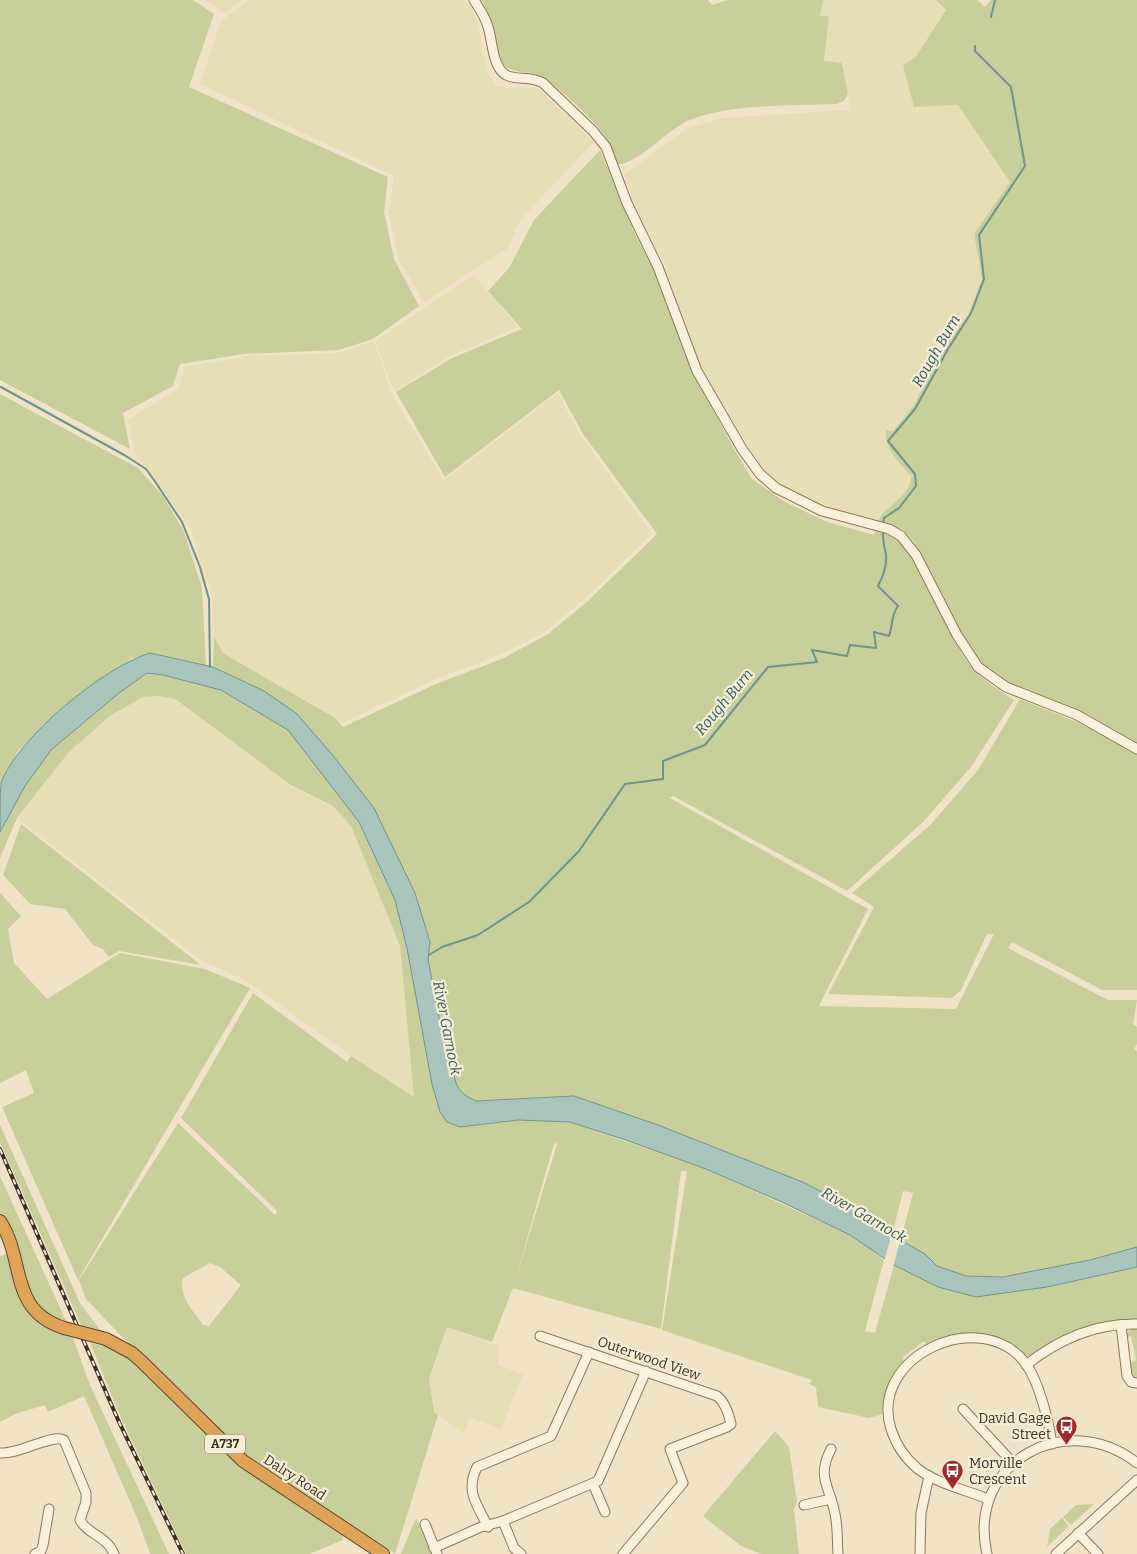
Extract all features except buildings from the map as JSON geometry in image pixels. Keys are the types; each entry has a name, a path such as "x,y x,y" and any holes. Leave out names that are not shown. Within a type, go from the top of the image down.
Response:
{"highway":[{"name":"Dalry Road","path":"0,1221 13,1251 21,1286 29,1304 39,1316 64,1328 106,1339 132,1353 142,1360 243,1461 383,1554"}],"street":[{"path":"474,0 488,25 497,62 502,71 507,75 534,78 543,83 593,130 606,147 627,203 658,267 697,370 753,466 766,481 822,512 889,529 901,536 910,545 957,636 978,667 1006,687 1077,715 1137,749"},
{"path":"1026,1364 1058,1342 1071,1336 1102,1327 1137,1324"},
{"path":"1121,1325 1127,1376 1131,1382 1137,1383"},
{"name":"Outerwood View","path":"540,1336 717,1396 722,1401 731,1424 670,1449 683,1483 624,1554"},
{"path":"988,1499 929,1476 908,1459 900,1448 890,1426 888,1404 890,1390 905,1368 929,1348 964,1338 976,1338 1001,1344 1021,1358 1026,1364 1036,1384 1052,1444"},
{"path":"488,1527 471,1490 477,1466 551,1436 589,1352"},
{"path":"425,1524 436,1551 481,1527 488,1527 598,1481 646,1371"},
{"path":"963,1409 1013,1463"},
{"path":"0,1453 25,1450 56,1438 64,1440 86,1493 87,1498 80,1520 85,1527 108,1542 114,1554"},
{"path":"987,1554 984,1523 988,1499 999,1478 1013,1463 1052,1444 1075,1440 1095,1441 1124,1453 1137,1463"},
{"path":"830,1449 823,1467 837,1521 838,1554"},
{"path":"920,1554 921,1513 929,1476"},
{"path":"1056,1554 1137,1480"},
{"path":"593,1484 605,1512"},
{"path":"804,1505 831,1498"},
{"path":"35,1554 43,1546 49,1509"},
{"path":"503,1521 514,1548 521,1554"},
{"path":"1078,1534 1098,1554"}],"shaded area":[{"path":"205,0 242,0 224,13"},
{"path":"249,0 465,0 477,19 488,74 497,86 508,88 529,87 540,90 594,142 520,220 508,248 424,302 399,260 389,215 394,176 200,84 221,21"},
{"path":"823,0 936,0 946,10 915,58 915,107 958,105 1010,182 974,234 982,278 969,314 944,347 912,408 893,431 896,459 911,476 911,485 905,494 880,516 878,521 839,513 802,497 768,475 757,461 701,368 664,264 633,201 625,174 686,129 724,118 850,110 843,63 824,61 829,16 820,16"},
{"path":"474,275 518,327 450,356 394,392 375,341"},
{"path":"374,341 392,394 444,480 558,393 579,433 652,534 592,592 547,631 502,654 434,680 340,724 335,718 223,653 214,637 211,590 190,527 135,453 128,420 179,388 184,367 248,356 338,353"},
{"path":"159,696 175,699 291,785 333,806 351,826 400,946 414,1097 351,1056 248,982 199,959 17,818 68,753 111,715 143,697"},
{"path":"447,1327 498,1345 498,1365 523,1374 501,1429 470,1418 464,1433 434,1412 429,1378"}],"green space":[{"path":"0,0 193,0 214,14 189,87 388,177 384,212 394,259 419,306 373,339 339,350 244,354 180,364 173,386 123,413 130,449 0,380"},
{"path":"481,0 708,0 712,5 728,0 823,0 820,16 829,16 824,61 842,63 848,94 844,101 837,104 743,108 689,120 634,159 618,164 602,133 569,98 538,75 516,71 502,62 496,48 489,16"},
{"path":"936,0 978,0 985,7 991,0 1137,0 1137,744 1084,713 1012,685 987,668 967,644 958,629 913,540 903,530 878,521 886,510 907,490 911,476 890,449 887,443 886,430 893,431 912,408 944,347 969,314 982,278 974,234 1010,182 958,105 914,107 903,65 915,58 946,10"},
{"path":"600,150 635,234 655,273 692,371 752,479 785,502 825,521 874,535 876,530 895,536 918,567 959,649 969,664 985,680 1014,700 971,767 924,821 847,891 673,796 670,798 868,909 819,1006 956,1009 994,934 987,934 961,990 952,998 828,994 874,907 852,893 930,825 978,770 1020,699 1096,730 1137,753 1137,990 1102,990 1012,942 1008,948 1108,1000 1137,1000 1133,1024 1137,1027 1137,1044 1134,1049 1137,1051 1137,1247 1036,1272 982,1277 958,1274 936,1266 921,1252 901,1239 913,1193 903,1191 892,1235 867,1216 805,1183 661,1126 574,1096 476,1101 466,1096 461,1092 456,1083 441,1028 428,959 430,942 415,893 374,808 264,691 213,667 214,637 223,653 335,718 343,727 436,684 504,658 548,634 588,601 657,534 583,434 559,390 445,477 396,392 452,358 522,329 488,291 509,268 534,220"},
{"path":"0,394 138,468 163,496 184,532 202,588 206,665 150,653 131,659 98,681 48,721 18,751 0,784"},
{"path":"147,673 163,675 221,690 288,730 359,822 395,900 407,948 432,1084 440,1112 460,1127 518,1120 570,1122 706,1169 850,1235 884,1260 865,1331 875,1333 894,1265 938,1287 976,1297 1047,1287 1137,1267 1137,1321 1126,1321 1029,1356 997,1339 980,1334 962,1335 927,1345 924,1341 902,1358 905,1361 888,1385 884,1399 883,1414 869,1418 818,1407 816,1387 809,1384 812,1380 662,1330 687,1171 681,1171 661,1329 513,1288 492,1342 447,1327 429,1378 434,1412 438,1415 395,1554 247,1457 154,1364 124,1339 86,1299 79,1280 178,1123 275,1215 277,1211 181,1118 253,993 347,1062 351,1056 414,1097 400,946 351,826 333,806 291,785 175,699 159,696 143,697 111,715 68,753 17,818 0,858 0,832 25,786 51,750 119,693","holes":["554,1144 557,1144 515,1281","210,1263 220,1267 241,1285 209,1326 203,1325 191,1309 182,1285 183,1278"]},
{"path":"21,824 201,965 119,951 109,957 103,949 93,945 65,909 30,904 3,875"},
{"path":"0,893 21,916 8,929 14,963 47,999 120,953 205,969 250,988 78,1280 2,1107 34,1093 26,1070 0,1083"},
{"path":"0,1125 80,1303 100,1330 82,1327 0,1142"},
{"path":"0,1176 67,1323 52,1317 36,1305 28,1291 11,1229 0,1213"},
{"path":"7,1254 15,1286 26,1308 43,1324 73,1338 90,1385 169,1554 150,1554 138,1520 84,1396 48,1412 45,1405 15,1414 0,1422 0,1256"},
{"path":"1137,1328 1137,1378 1131,1376 1128,1365 1136,1360 1131,1336 1126,1339 1129,1331"},
{"path":"90,1343 116,1348 133,1360 243,1468 343,1532 343,1540 309,1554 186,1554 122,1420"},
{"path":"775,1431 789,1447 797,1502 794,1509 799,1554 761,1554 741,1546 703,1516"},
{"path":"1094,1504 1071,1525 1063,1517 1076,1505"},
{"path":"416,1518 432,1554 401,1554"},
{"path":"1062,1518 1069,1526 1047,1547 1050,1529"}],"water":[{"name":"River Garnock","path":"150,653 213,667 264,691 296,713 331,753 374,808 415,893 430,942 428,959 441,1028 456,1083 461,1092 466,1096 476,1101 574,1096 658,1125 805,1183 867,1216 892,1235 925,1254 937,1266 966,1276 1003,1277 1090,1260 1137,1247 1137,1267 1047,1287 976,1297 938,1287 894,1265 850,1235 784,1203 706,1169 623,1139 570,1122 518,1120 460,1127 447,1122 440,1112 432,1084 407,948 395,900 359,822 288,730 221,690 163,675 147,673 119,693 51,750 25,786 0,832 1,783 10,765 25,745 43,725 87,688 131,661"}],"pier":[{"path":"892,1232 901,1237 893,1268 884,1262"}],"waterway":[{"name":"Rough Burn","path":"991,17 995,0"},
{"name":"Rough Burn","path":"883,524 884,518 899,508 916,486 915,474 888,441 915,409 948,349 971,313 984,279 979,235 1025,166 1011,87 975,51 975,46"},
{"path":"1,387 146,469 182,522 200,567 209,599 210,667"},
{"name":"Rough Burn","path":"429,955 442,947 478,935 529,902 579,851 625,784 663,779 663,761 705,745 768,667 817,662 812,650 847,656 850,645 876,648 874,632 889,636 894,613 898,606 878,586 886,564 883,531"}],"railway":[{"path":"0,1149 119,1422 183,1554"}],"place":[{"name":"David Gage Street","path":"1067,1445"},
{"name":"Morville Crescent","path":"953,1490"}]}
